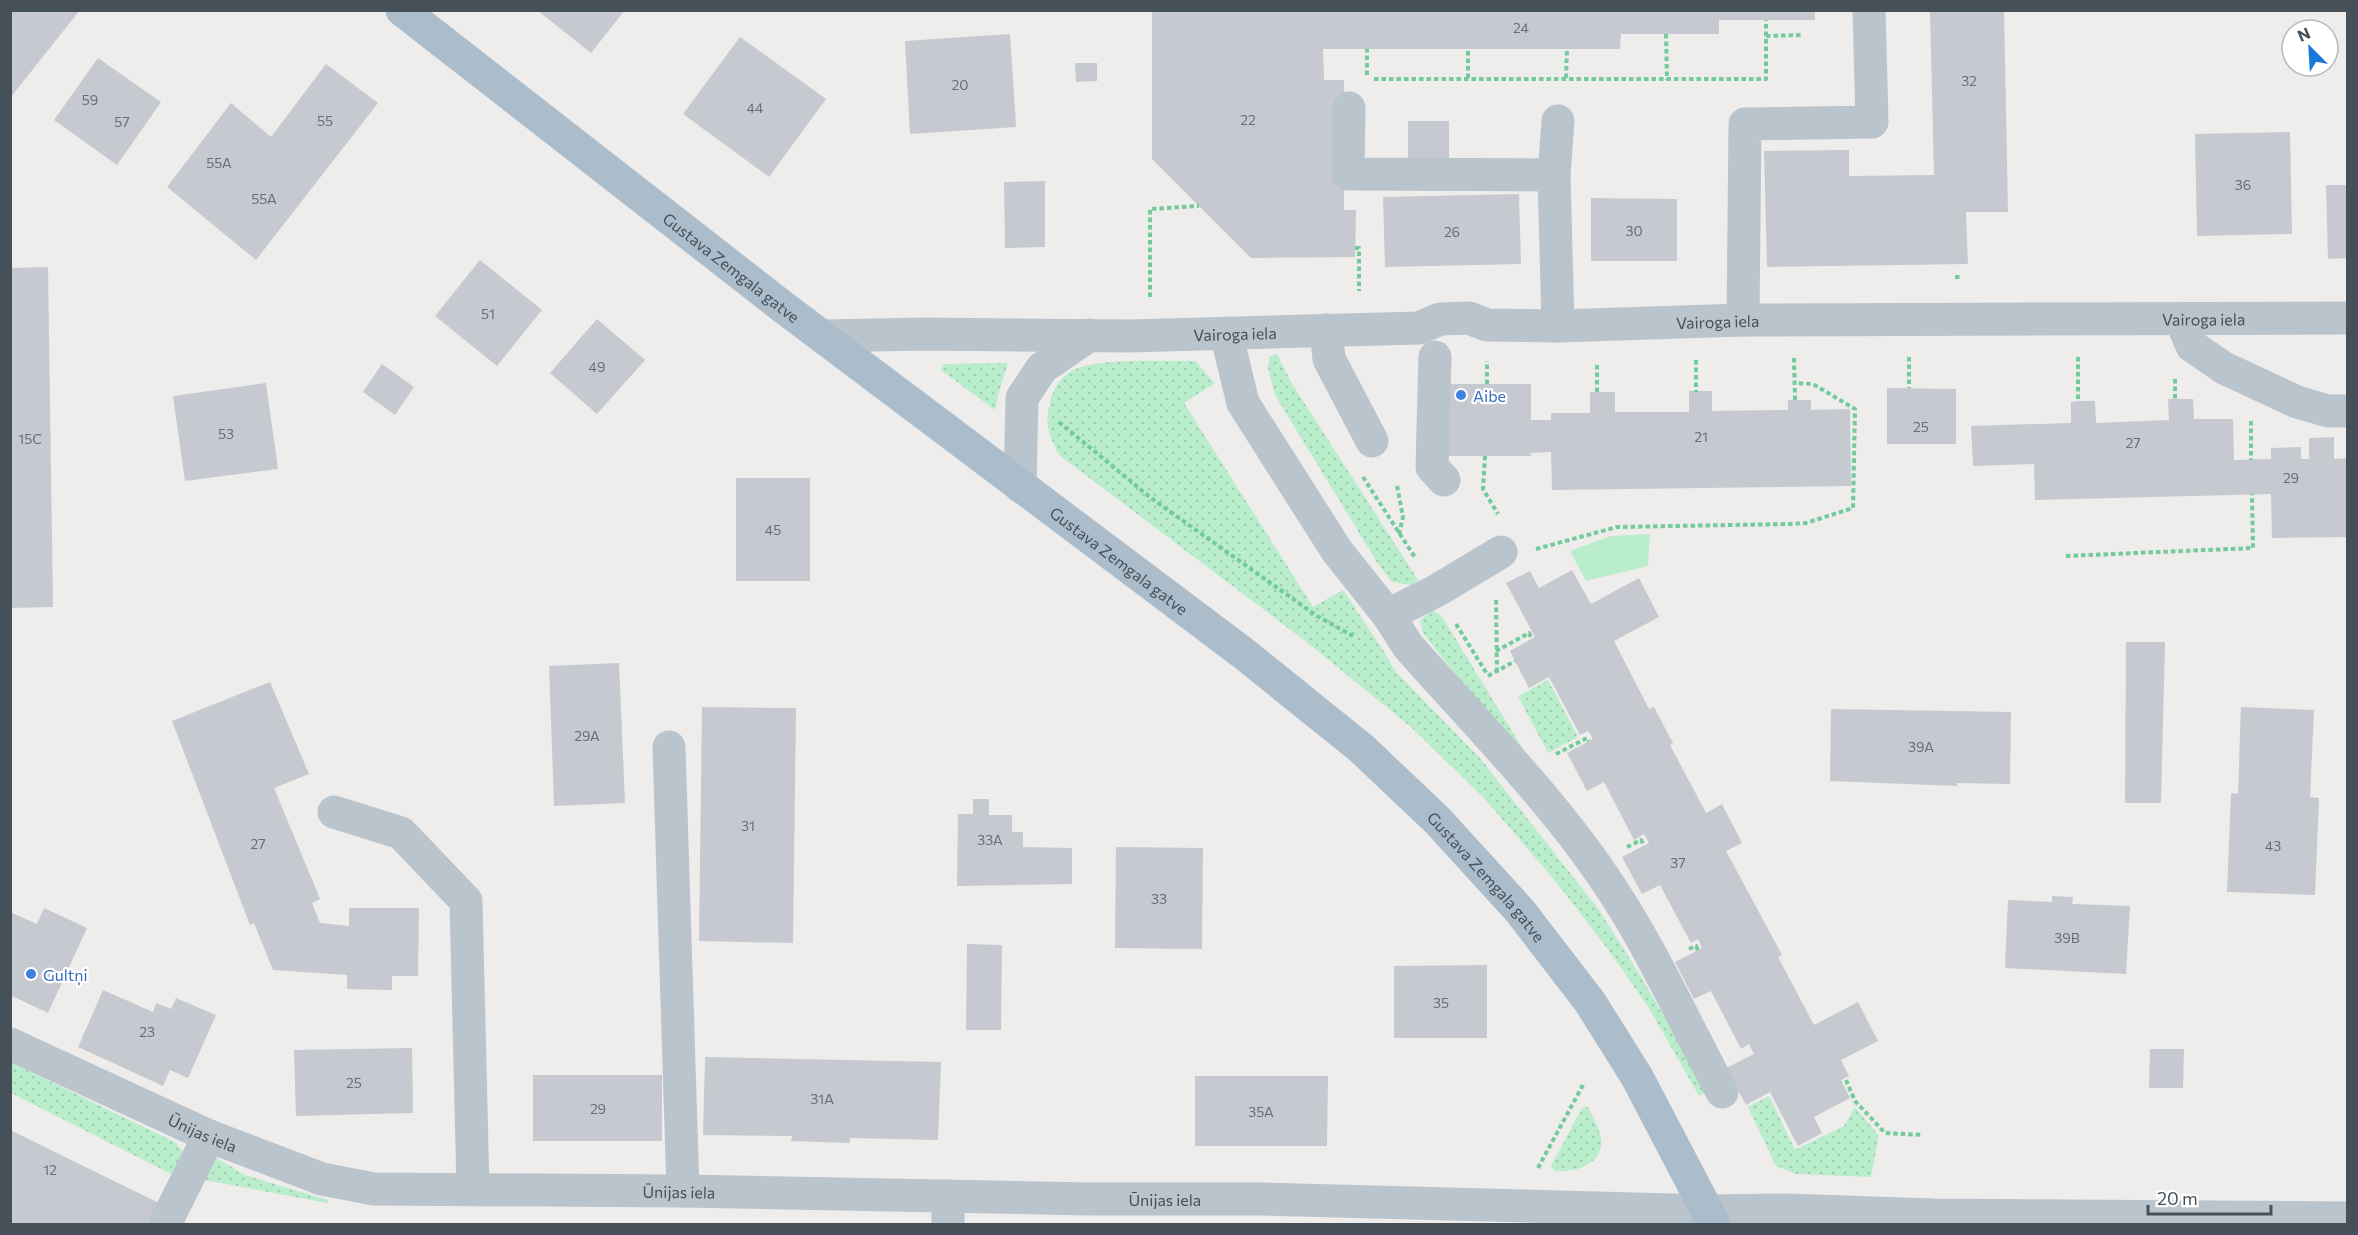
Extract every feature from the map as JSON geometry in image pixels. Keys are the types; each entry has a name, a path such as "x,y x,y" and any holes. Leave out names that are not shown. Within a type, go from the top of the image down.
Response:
{"main road":[{"name":"Gustava Zemgala gatve","path":"402,10 783,307 1243,653 1361,748 1437,820 1520,911 1590,1002 1637,1077 1712,1218"}],"street":[{"path":"1743,320 1744,124 1872,122 1869,10"},
{"path":"1349,108 1348,174 1554,175"},
{"path":"1557,121 1554,175 1558,326"},
{"name":"Vairoga iela","path":"824,336 1129,336 1419,328 1440,319 1469,318 1487,340 1558,326 1743,320 2348,318"},
{"path":"2181,320 2192,346 2224,368 2297,402 2328,411 2348,411"},
{"path":"1326,330 1329,359 1372,441"},
{"path":"1226,333 1244,403 1336,551 1388,615 1408,646 1546,802 1588,855 1641,937 1722,1092"},
{"path":"1020,486 1022,398 1042,368 1090,335"},
{"path":"1435,357 1432,467 1444,480"},
{"path":"1388,615 1436,591 1498,553"},
{"path":"669,747 683,1191"},
{"path":"334,812 401,833 466,902 473,1189"},
{"name":"Ūnijas iela","path":"10,1044 209,1136 322,1179 374,1188 683,1191 948,1210 1091,1199 1263,1199 1460,1214 1712,1218 2242,1220 2348,1218"},
{"path":"165,1224 209,1136"}],"path":[{"path":"1368,49 1367,79 1766,80 1766,20"},
{"path":"1666,34 1667,80"},
{"path":"1766,36 1802,35"},
{"path":"1468,49 1468,78"},
{"path":"1566,78 1567,49"},
{"path":"1150,299 1150,209 1199,206"},
{"path":"1355,248 1359,248 1359,293"},
{"path":"1487,340 1487,384"},
{"path":"2078,348 2078,401"},
{"path":"1695,350 1696,392"},
{"path":"1794,351 1795,400"},
{"path":"1597,392 1598,352"},
{"path":"1497,671 1498,553 1515,543 1535,549 1617,527 1806,523 1853,508 1854,409 1813,384 1795,383"},
{"path":"1022,398 1047,412 1161,505 1317,616 1356,637"},
{"path":"2251,417 2251,460"},
{"path":"1485,456 1483,489 1497,513"},
{"path":"1362,476 1494,685"},
{"path":"2066,556 2253,548 2252,494"},
{"path":"1496,651 1529,633 1532,639"},
{"path":"1488,676 1515,661"},
{"path":"1546,802 1546,778 1542,762 1587,738 1589,741"},
{"path":"1846,1080 1856,1101 1885,1133 1923,1136"},
{"path":"1538,1169 1583,1085"}],"green space":[{"path":"1277,354 1291,382 1418,580 1412,585 1392,582 1380,567 1275,395 1268,368 1270,356"},
{"path":"1195,361 1215,383 1184,403 1313,607 1343,590 1395,671 1480,758 1599,910 1640,975 1707,1091 1699,1096 1649,1008 1607,948 1553,878 1484,798 1411,727 1304,640 1059,455 1050,434 1048,415 1053,392 1068,373 1094,364 1111,362"},
{"path":"1008,363 995,410 941,370 943,364"},
{"path":"1650,534 1648,566 1586,581 1570,551 1611,536"},
{"path":"1433,610 1441,615 1523,749 1517,753 1423,633 1420,620"},
{"path":"1548,680 1578,737 1548,753 1518,696"},
{"path":"10,1062 175,1142 186,1156 177,1177 11,1093"},
{"path":"1769,1096 1795,1150 1844,1126 1855,1107 1879,1136 1871,1177 1796,1174 1776,1166 1748,1107"},
{"path":"1588,1107 1601,1138 1598,1154 1587,1165 1571,1170 1555,1171 1551,1166 1582,1108"},
{"path":"215,1157 245,1175 328,1200 327,1203 205,1180"}],"building":[{"path":"10,10 80,10 10,98"},
{"path":"537,10 625,10 591,53"},
{"path":"1152,10 1815,10 1815,20 1719,20 1719,34 1621,34 1620,49 1323,49 1324,80 1344,80 1344,210 1356,210 1355,257 1251,258 1152,159"},
{"path":"1930,10 2004,10 2008,212 1966,212 1968,264 1767,267 1764,151 1849,150 1849,176 1934,175"},
{"path":"1010,34 1016,127 910,134 905,41"},
{"path":"740,37 826,99 769,177 683,114"},
{"path":"98,58 161,102 117,165 54,120"},
{"path":"1075,63 1097,63 1097,81 1076,82"},
{"path":"326,64 378,103 256,260 167,187 231,103 271,137"},
{"path":"1408,121 1449,121 1449,162 1408,162"},
{"path":"2290,132 2292,234 2197,236 2195,134"},
{"path":"1045,181 1045,247 1005,248 1004,182"},
{"path":"2326,185 2348,185 2348,258 2328,259"},
{"path":"1519,194 1521,264 1385,267 1383,197"},
{"path":"1591,198 1677,199 1677,261 1591,261"},
{"path":"480,260 542,310 497,366 435,316"},
{"path":"48,267 53,607 10,608 10,268"},
{"path":"597,319 645,360 597,414 550,373"},
{"path":"382,364 414,387 395,415 363,392"},
{"path":"266,383 278,469 185,481 173,396"},
{"path":"1441,384 1531,384 1531,420 1551,420 1551,413 1590,413 1590,392 1615,392 1615,412 1689,412 1689,391 1712,391 1712,411 1788,410 1788,400 1811,400 1811,410 1850,409 1851,486 1552,490 1551,452 1531,453 1531,456 1441,456"},
{"path":"1887,388 1956,389 1956,444 1887,444"},
{"path":"2168,399 2193,399 2194,419 2233,419 2234,460 2271,459 2271,448 2301,447 2301,459 2309,459 2309,438 2334,437 2334,459 2348,458 2348,537 2272,538 2271,494 2035,500 2034,464 1973,466 1971,426 2071,423 2071,402 2078,401 2095,401 2096,423 2169,420"},
{"path":"736,478 810,478 810,581 736,581"},
{"path":"1572,570 1591,604 1639,578 1659,617 1614,641 1649,709 1654,707 1673,743 1670,745 1706,813 1722,804 1742,843 1726,851 1782,955 1778,957 1814,1025 1858,1002 1878,1041 1841,1060 1849,1076 1841,1080 1850,1098 1814,1117 1822,1133 1798,1146 1770,1092 1746,1105 1726,1068 1754,1054 1749,1044 1741,1049 1711,991 1694,999 1675,962 1702,948 1698,939 1691,943 1660,885 1642,894 1622,857 1649,843 1644,834 1634,840 1604,782 1587,791 1567,753 1593,739 1588,731 1580,735 1549,677 1529,688 1510,651 1535,637 1506,583 1530,571 1539,588"},
{"path":"2126,642 2165,642 2161,803 2125,803"},
{"path":"619,663 625,803 554,806 549,666"},
{"path":"270,682 309,774 274,788 320,899 312,903 320,923 349,926 349,908 419,908 418,976 392,976 392,990 347,989 347,975 273,970 254,923 250,925 172,721"},
{"path":"702,707 796,708 793,943 699,941"},
{"path":"2241,707 2314,710 2310,797 2319,798 2315,895 2227,892 2231,793 2238,794"},
{"path":"1831,709 2011,712 2010,784 1957,783 1957,786 1830,781"},
{"path":"973,799 989,799 989,815 1012,815 1012,832 1023,832 1023,847 1072,848 1072,884 957,886 958,814 973,814"},
{"path":"1116,847 1203,848 1202,949 1115,948"},
{"path":"2052,896 2073,897 2072,904 2130,906 2126,974 2005,968 2008,900 2052,902"},
{"path":"44,908 87,928 48,1013 10,995 10,912 37,924"},
{"path":"967,944 1002,945 1001,1030 966,1030"},
{"path":"1487,965 1487,1038 1394,1038 1394,966"},
{"path":"103,990 153,1012 156,1003 171,1009 176,998 216,1015 188,1078 170,1070 163,1086 78,1047"},
{"path":"412,1048 413,1113 296,1116 294,1050"},
{"path":"2150,1049 2184,1049 2183,1088 2149,1088"},
{"path":"705,1057 941,1062 938,1140 850,1138 850,1143 791,1141 792,1136 703,1135"},
{"path":"533,1075 662,1075 662,1141 533,1141"},
{"path":"1195,1076 1328,1076 1327,1146 1195,1146"},
{"path":"10,1130 167,1207 159,1224 10,1224"}],"place":[{"name":"Aibe","path":"1461,395"},
{"name":"Gultņi","path":"31,974"}]}
